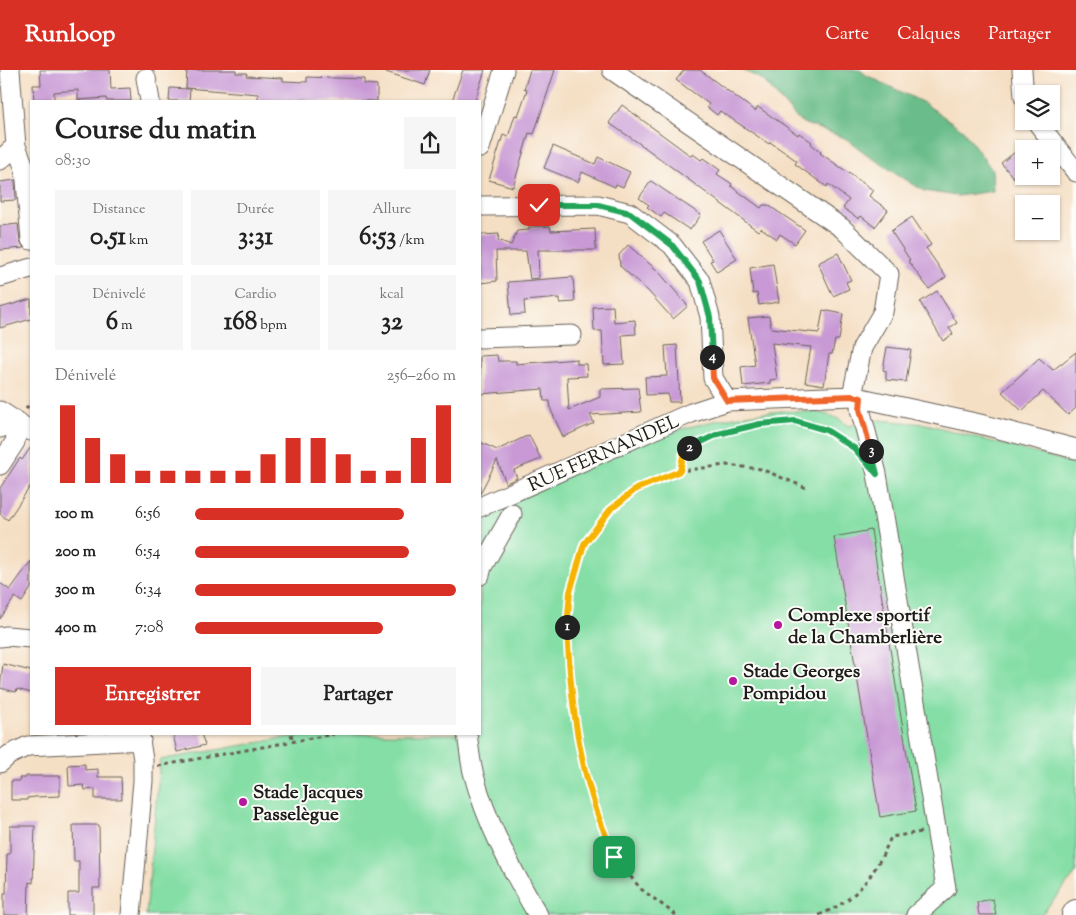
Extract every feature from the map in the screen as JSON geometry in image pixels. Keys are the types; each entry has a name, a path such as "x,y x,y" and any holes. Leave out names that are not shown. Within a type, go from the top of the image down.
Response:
{"street":[{"path":"10,70 16,146 25,169 30,228"},
{"path":"481,145 504,70"},
{"path":"612,70 842,228 888,274 883,312 862,348 856,397 877,474 946,888 916,915"},
{"path":"1022,70 1023,85"},
{"path":"145,73 150,100"},
{"path":"1043,130 1076,172"},
{"path":"0,160 16,146"},
{"path":"481,206 598,205 630,213 672,245 700,281 710,317 713,378 727,401"},
{"path":"0,277 30,268"},
{"path":"481,338 572,334"},
{"name":"RUE FERNANDEL","path":"481,507 691,413 727,401 856,397 980,424 1076,449"},
{"path":"0,411 16,427 15,442 0,465"},
{"path":"481,571 512,514"},
{"path":"0,637 30,638"},
{"path":"467,735 473,771 491,825 538,915"},
{"path":"0,763 9,755 28,746 140,737 142,769 131,915"}],"path":[{"path":"680,471 684,451 718,434 760,424 795,421 826,430 854,448"},
{"path":"676,915 640,889 614,857 595,806 583,760 569,669 567,624 570,592 584,544 610,510 636,489 680,471 726,465 761,469 809,489"},
{"path":"291,735 293,741"},
{"path":"142,769 328,735"},
{"path":"820,915 835,909 862,888 880,863 891,838 936,829"}],"green space":[{"path":"742,70 860,70 866,75 924,103 963,130 992,170 993,191 957,196 924,191 872,158 845,138 800,122 763,80"},
{"name":"Complexe sportif de la Chamberlière","path":"782,411 817,412 833,417 848,426 880,420 926,424 1076,464 1076,873 1041,915 146,915 160,760 300,735 481,735 481,516 552,480 625,448 701,424 741,416"}],"building":[{"path":"40,70 110,70 111,89 130,88 131,100 107,100 106,98 78,100 78,90 54,92 54,100 34,100 33,85 41,85"},
{"path":"187,70 236,70 236,73 247,73 246,76 283,78 283,81 307,82 307,77 364,79 364,84 377,85 377,100 258,100 258,94 186,88"},
{"path":"386,70 430,70 425,85 386,72"},
{"path":"463,70 485,70 475,100 452,100"},
{"path":"530,70 555,70 534,134 529,133 513,187 489,180 503,135 508,137 515,115 518,116 527,90 524,89"},
{"path":"684,70 700,70 755,111 758,107 798,135 799,133 812,142 811,144 820,153 873,190 869,196 888,210 875,227 861,216 859,219 843,208 849,200 828,184 827,187 795,164 797,161 720,111 717,115 707,107 709,104 676,80"},
{"path":"170,88 190,89 189,100 169,100"},
{"path":"622,105 691,156 693,154 701,160 703,158 720,170 717,174 761,208 763,205 768,205 805,230 795,244 780,234 777,239 761,228 758,231 609,123"},
{"path":"553,146 595,164 598,157 630,172 623,187 616,184 615,187 582,172 578,182 544,168"},
{"path":"1015,152 1015,177 1014,178 1001,163"},
{"path":"15,180 16,200 0,201 0,182"},
{"path":"651,181 701,215 690,230 664,213 661,217 647,207 649,205 639,198"},
{"path":"912,217 931,245 926,248 946,277 929,289 908,261 910,260 891,231"},
{"path":"18,224 20,241 24,248 0,250 0,226"},
{"path":"550,226 551,231 595,229 596,250 538,250 539,278 530,279 526,251 496,251 497,281 481,283 481,235 499,234 498,240 511,245 517,231 529,230 529,227"},
{"path":"719,230 737,259 717,272 710,261 713,260 701,241"},
{"path":"628,245 659,272 688,306 673,319 648,291 620,266 619,255"},
{"path":"838,253 851,280 846,282 849,289 833,296 818,263"},
{"path":"773,264 779,302 759,305 757,293 753,294 750,268"},
{"path":"573,277 575,302 560,303 560,298 524,301 525,314 511,315 508,282"},
{"path":"937,291 957,323 949,328 953,334 943,341 920,302"},
{"path":"30,299 30,319 0,328 0,308"},
{"path":"613,306 614,322 635,320 636,334 622,335 624,364 604,365 602,331 594,331 593,307"},
{"path":"823,310 843,314 839,340 835,340 832,354 829,354 824,385 805,382 811,347 772,343 777,379 770,380 770,383 743,386 741,367 755,365 748,318 769,316 771,328 819,333"},
{"path":"677,345 680,402 669,402 668,394 646,395 645,377 667,376 665,346"},
{"path":"887,347 911,350 906,382 886,380 886,371 883,370"},
{"path":"1076,352 1076,408 1068,415 1043,391 1022,411 1002,392 1039,358 1053,370"},
{"path":"497,355 498,361 516,361 516,364 577,359 577,364 586,364 587,376 567,377 569,410 600,397 600,389 638,388 641,412 590,415 594,423 563,437 551,410 550,401 544,401 543,389 481,394 481,356"},
{"path":"529,435 541,459 514,470 517,478 506,483 497,460 481,492 481,442 497,450"},
{"path":"30,448 30,487 8,520 0,514 0,488 20,458 22,460"},
{"path":"871,530 916,811 880,817 834,537"},
{"path":"30,562 30,590 22,602 15,597 0,619 0,583 10,590"},
{"path":"3,664 30,671 30,693 17,689 16,692 0,688"},
{"path":"173,735 201,735 205,745 177,752"},
{"path":"85,764 85,770 98,769 98,777 121,777 122,799 95,799 95,789 85,790 84,785 69,786 68,765"},
{"path":"26,776 60,776 60,796 11,800 11,781 20,781 19,778 26,778"},
{"path":"73,825 99,825 100,888 93,888 93,915 68,915 68,893 79,893 79,861 74,861"},
{"path":"10,826 35,826 33,883 29,882 28,915 4,915 7,854 10,854"},
{"path":"993,899 996,915 979,915 977,902"}],"place":[{"name":"Complexe sportif de la Chamberlière","path":"778,625"},
{"name":"Stade Georges Pompidou","path":"733,681"},
{"name":"Stade Jacques Passelègue","path":"243,802"}],"route":[{"path":"539,205 598,205 630,213 672,245 700,281 710,317 713,378 727,401 852,396 861,398 860,409 877,474 854,448 826,430 795,421 760,424 718,434 684,451 680,471 636,489 610,510 584,544 570,592 567,624 569,669 583,760 595,806 614,857"}]}
